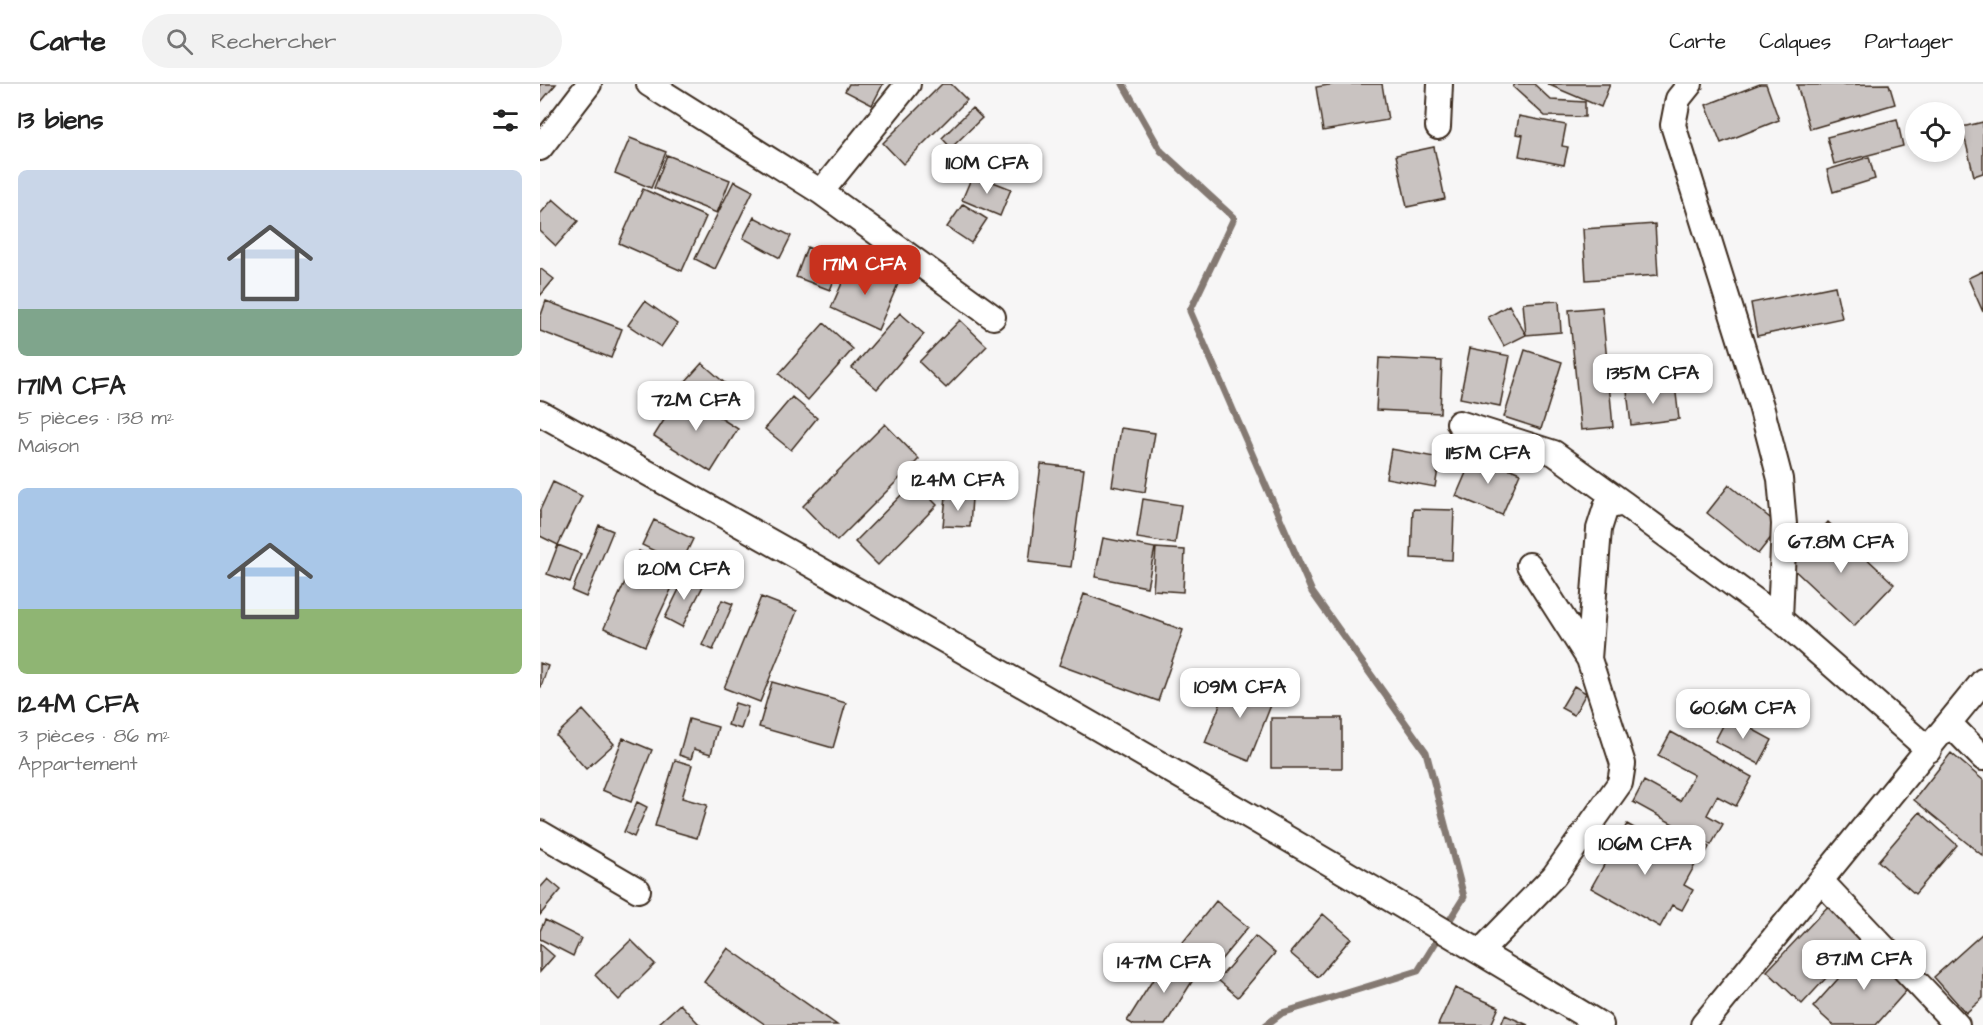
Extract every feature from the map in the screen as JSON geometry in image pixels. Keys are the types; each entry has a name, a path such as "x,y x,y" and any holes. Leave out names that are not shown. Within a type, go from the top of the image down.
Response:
{"street":[{"path":"540,148 589,84"},
{"path":"649,84 821,192 993,317"},
{"path":"821,192 908,84"},
{"path":"1438,127 1440,84"},
{"path":"1690,84 1678,99 1672,125 1761,406 1780,479 1784,524 1780,619"},
{"path":"540,413 746,527 1411,910 1601,1025"},
{"path":"1459,423 1554,453 1780,619 1929,750"},
{"path":"1589,659 1599,530 1606,507 1623,502"},
{"path":"1476,948 1554,876 1620,783 1623,764 1589,659 1528,565"},
{"path":"1703,1025 1983,681"},
{"path":"1948,723 1983,758"},
{"path":"540,833 638,890"},
{"path":"1821,880 1957,1025"}],"building":[{"path":"540,84 556,84 540,103"},
{"path":"849,84 883,84 872,105 845,91"},
{"path":"942,84 951,84 967,100 903,164 883,143"},
{"path":"1335,84 1382,84 1388,120 1323,131 1316,87"},
{"path":"1515,84 1534,84 1551,100 1585,102 1585,117 1545,116 1513,87"},
{"path":"1547,84 1610,84 1601,107"},
{"path":"1760,84 1766,84 1779,120 1721,143 1706,105"},
{"path":"1889,84 1895,104 1810,129 1797,85"},
{"path":"972,108 982,118 951,148 942,138"},
{"path":"1519,116 1566,125 1562,146 1568,147 1564,165 1519,156 1523,135 1516,134"},
{"path":"1897,119 1903,146 1834,164 1827,137"},
{"path":"1983,122 1983,173 1974,176 1965,139 1965,126"},
{"path":"630,138 666,152 651,188 615,173"},
{"path":"1434,147 1445,199 1407,207 1396,155"},
{"path":"667,155 730,180 717,213 654,188"},
{"path":"1869,157 1875,179 1833,192 1827,170"},
{"path":"973,174 1011,189 1000,216 962,200"},
{"path":"734,181 753,191 715,269 695,259"},
{"path":"643,189 706,217 682,271 619,243"},
{"path":"553,199 578,221 556,246 540,231 540,214"},
{"path":"963,204 987,219 971,243 947,227"},
{"path":"754,217 791,236 780,258 743,238"},
{"path":"1655,224 1658,275 1586,280 1583,229"},
{"path":"807,247 842,261 830,290 796,277"},
{"path":"851,263 898,284 878,330 831,308"},
{"path":"540,270 554,279 540,296"},
{"path":"1983,271 1983,312 1968,278"},
{"path":"1835,286 1842,318 1757,336 1751,303"},
{"path":"546,301 622,329 611,358 540,331 540,318"},
{"path":"645,301 677,324 661,347 628,325"},
{"path":"1559,301 1561,332 1526,335 1523,303"},
{"path":"1509,305 1526,335 1504,346 1488,317"},
{"path":"1602,307 1613,427 1581,430 1569,310"},
{"path":"900,313 924,334 877,389 852,368"},
{"path":"960,320 987,346 946,388 919,362"},
{"path":"824,323 853,349 808,400 779,374"},
{"path":"1470,348 1510,356 1500,406 1460,398"},
{"path":"1525,350 1562,362 1541,429 1504,417"},
{"path":"1379,358 1442,361 1440,413 1376,410"},
{"path":"702,363 737,394 720,413 685,382"},
{"path":"1675,385 1679,419 1631,425 1627,391"},
{"path":"681,393 738,429 711,472 654,436"},
{"path":"792,397 817,418 791,450 765,429"},
{"path":"885,424 919,459 837,541 803,506"},
{"path":"1121,428 1155,433 1145,492 1112,486"},
{"path":"1391,449 1440,458 1435,487 1386,478"},
{"path":"1474,454 1520,473 1502,515 1456,496"},
{"path":"1041,464 1084,469 1071,567 1029,562"},
{"path":"553,482 582,496 558,545 540,536 540,510"},
{"path":"914,482 937,505 878,565 855,542"},
{"path":"1729,485 1780,526 1758,554 1707,513"},
{"path":"946,496 972,498 970,527 943,526"},
{"path":"1143,499 1181,505 1175,544 1137,538"},
{"path":"1413,509 1454,510 1452,560 1411,558"},
{"path":"654,520 693,539 681,564 642,545"},
{"path":"1828,522 1894,584 1854,626 1789,565"},
{"path":"599,525 613,531 586,597 572,591"},
{"path":"1103,538 1155,548 1147,587 1095,577"},
{"path":"558,545 581,554 570,582 547,574"},
{"path":"1156,548 1185,550 1183,592 1153,590"},
{"path":"639,551 680,570 645,646 604,628"},
{"path":"686,575 704,584 682,627 665,618"},
{"path":"1084,594 1183,630 1158,701 1059,665"},
{"path":"761,597 797,611 760,702 724,688"},
{"path":"722,600 733,604 713,650 702,645"},
{"path":"540,663 548,666 541,687 540,687"},
{"path":"1231,677 1275,695 1249,761 1205,743"},
{"path":"772,682 846,703 833,748 759,727"},
{"path":"1574,686 1586,693 1574,715 1561,708"},
{"path":"735,703 748,707 741,729 728,725"},
{"path":"583,710 614,744 586,769 556,735"},
{"path":"1728,716 1772,740 1759,764 1715,741"},
{"path":"1271,718 1342,718 1342,768 1271,768"},
{"path":"689,719 718,727 711,754 694,749 691,759 679,755"},
{"path":"1671,732 1752,777 1736,806 1717,796 1707,815 1723,824 1711,845 1633,802 1644,781 1680,801 1694,775 1658,756"},
{"path":"623,738 652,750 631,802 602,790"},
{"path":"1951,753 1983,780 1983,856 1914,800"},
{"path":"675,760 692,765 682,798 707,805 697,838 655,826"},
{"path":"637,802 647,807 634,837 624,832"},
{"path":"1920,812 1957,845 1915,894 1878,861"},
{"path":"1627,824 1696,863 1684,885 1693,890 1682,910 1672,905 1660,927 1591,888"},
{"path":"1684,834 1709,847 1701,862 1676,849"},
{"path":"548,879 561,890 540,915 540,888"},
{"path":"1216,901 1248,927 1211,972 1180,946"},
{"path":"1832,902 1866,935 1802,1004 1767,971"},
{"path":"1323,914 1351,938 1318,977 1290,953"},
{"path":"545,920 581,938 573,956 540,939 540,931"},
{"path":"1983,933 1983,998 1966,1013 1934,977"},
{"path":"1255,936 1275,953 1238,997 1218,980"},
{"path":"631,940 655,964 619,1000 595,975"},
{"path":"1870,943 1914,982 1876,1025 1833,1025 1813,1007"},
{"path":"540,944 554,956 540,972"},
{"path":"728,948 837,1025 766,1025 704,982"},
{"path":"1169,954 1198,972 1165,1025 1134,1025 1127,1021"},
{"path":"1455,988 1499,1007 1491,1025 1438,1025"},
{"path":"680,1004 700,1025 657,1025"},
{"path":"1505,1015 1528,1025 1501,1025"}],"waterway":[{"path":"1123,84 1161,151 1234,218 1190,311 1312,592 1426,752 1464,897 1418,971 1282,1013 1266,1025"}]}
